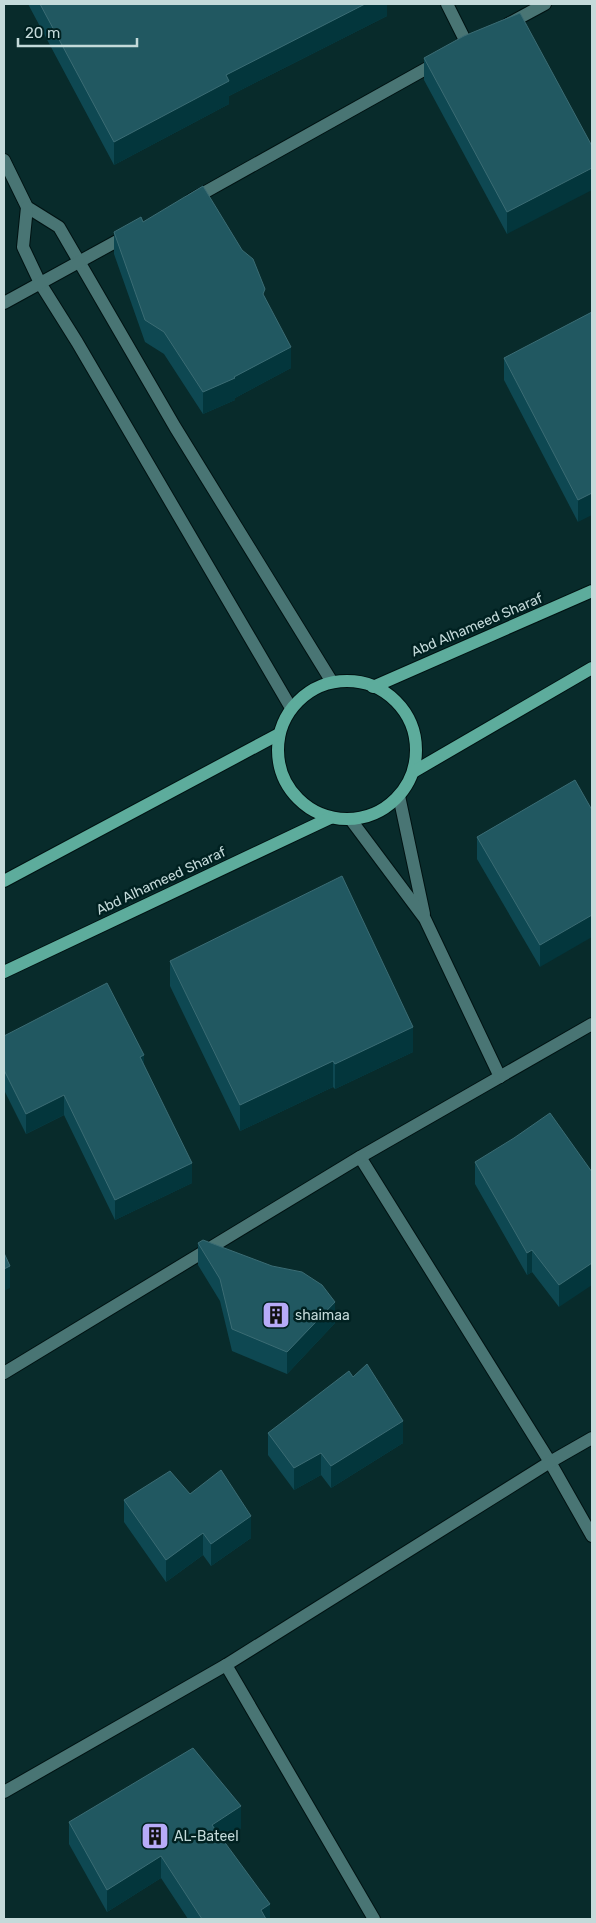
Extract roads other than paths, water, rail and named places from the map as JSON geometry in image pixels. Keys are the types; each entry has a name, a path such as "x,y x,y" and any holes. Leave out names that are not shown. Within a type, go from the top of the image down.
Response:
{"main road":[{"name":"Abd Alhameed Sharaf","path":"373,686 592,591"},
{"path":"413,772 592,668"},
{"path":"332,682 353,682 373,686 391,697 405,712 414,731 417,751 413,772 399,796 377,813 350,820 330,818 306,806 288,786 278,761 279,734 291,708 309,692 332,682"},
{"path":"4,881 279,734"},
{"name":"Abd Alhameed Sharaf","path":"4,972 330,818"}],"street":[{"path":"183,204 463,48 446,4"},
{"path":"494,32 545,4"},
{"path":"4,160 27,207 23,247 40,284 77,342 291,708"},
{"path":"27,207 59,227 116,328 221,504 332,682"},
{"path":"4,303 140,228"},
{"path":"399,796 425,919"},
{"path":"350,820 425,919 500,1077"},
{"path":"4,1373 360,1157 592,1024"},
{"path":"360,1157 550,1462 592,1536"},
{"path":"4,1792 226,1666 550,1462 592,1438"},
{"path":"226,1666 374,1919"}],"place":[{"name":"shaimaa","path":"276,1315"},
{"name":"AL-Bateel","path":"155,1836"}]}
